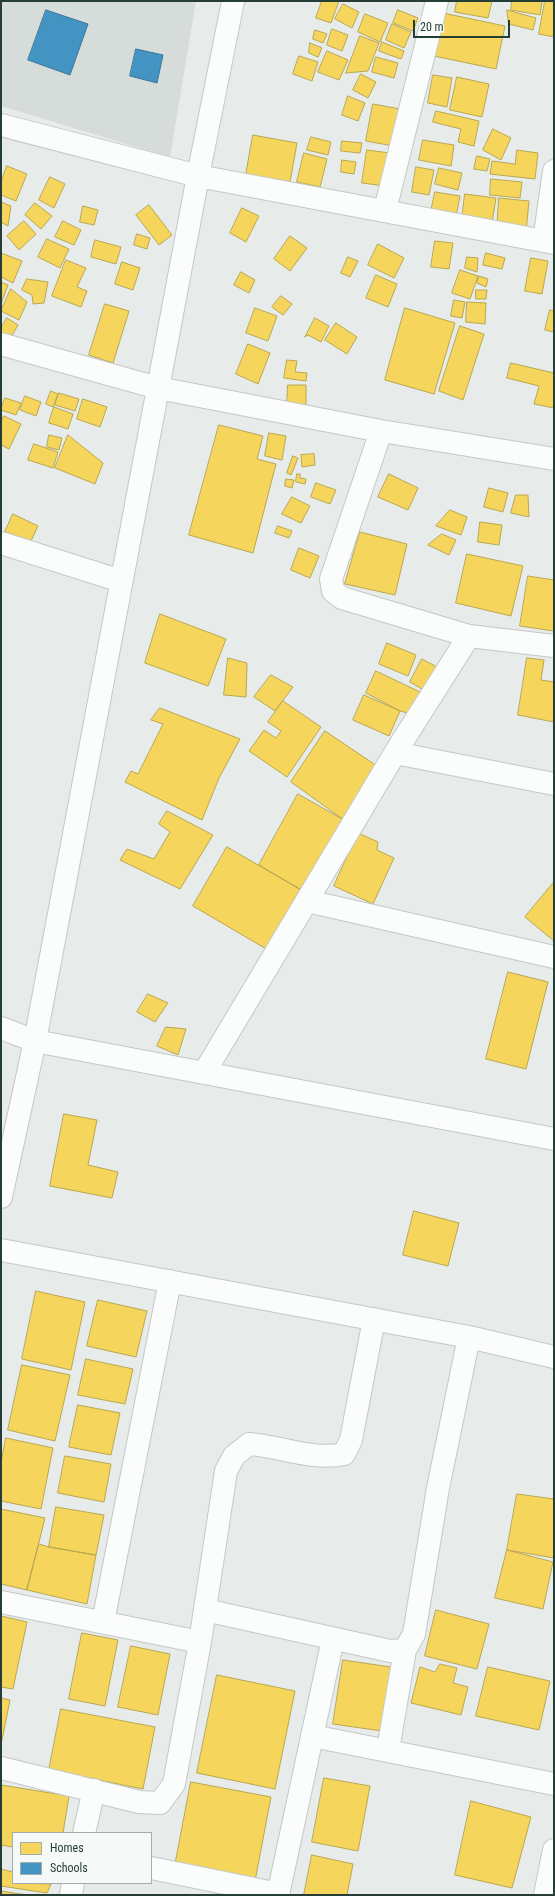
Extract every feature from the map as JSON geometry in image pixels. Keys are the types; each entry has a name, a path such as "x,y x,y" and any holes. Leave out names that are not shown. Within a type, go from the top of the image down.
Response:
{"street":[{"path":"1,1197 35,1040 198,176 233,1"},
{"path":"385,210 437,1"},
{"path":"1,125 198,176 549,242 554,171"},
{"path":"1,344 158,388 380,431 554,459"},
{"path":"380,431 331,579 333,591 342,598 469,636 554,646"},
{"path":"1,543 121,581"},
{"path":"204,1073 395,753 469,636"},
{"path":"395,753 554,784"},
{"path":"307,901 554,957"},
{"path":"1,1028 35,1040 554,1139"},
{"path":"1,1250 469,1337 554,1357"},
{"path":"102,1622 170,1281"},
{"path":"1,1768 139,1802 160,1803 174,1784 200,1642 226,1471 234,1456 249,1444 267,1445 320,1456 344,1454 351,1440 374,1319"},
{"path":"388,1750 405,1650 414,1634 438,1488 469,1337"},
{"path":"1,1602 200,1642"},
{"path":"205,1610 390,1651 405,1650"},
{"path":"152,1868 278,1895 333,1639"},
{"path":"312,1736 554,1784"},
{"path":"84,1832 94,1790"},
{"path":"549,1884 554,1850"},
{"path":"71,1895 73,1884"}],"shaded area":[{"path":"1,1 196,1 170,157 1,106"}],"building: Homes":[{"path":"322,1 339,1 331,23 316,18"},
{"path":"457,1 492,1 488,18 455,12"},
{"path":"512,1 542,1 540,15 511,10"},
{"path":"545,1 554,1 554,37 539,34"},
{"path":"343,4 359,12 352,28 335,19"},
{"path":"398,10 418,18 413,31 393,23"},
{"path":"507,10 536,18 533,30 509,24"},
{"path":"443,13 505,26 496,69 434,56"},
{"path":"365,14 388,23 380,42 358,32"},
{"path":"392,24 411,32 404,48 386,40"},
{"path":"332,29 348,35 342,51 327,45"},
{"path":"315,30 327,34 323,43 313,39"},
{"path":"360,36 379,43 368,71 346,73"},
{"path":"382,42 404,51 401,59 379,51"},
{"path":"310,43 322,48 318,57 309,53"},
{"path":"327,51 348,60 339,80 318,72"},
{"path":"299,56 318,62 312,81 293,74"},
{"path":"376,57 398,63 394,78 372,72"},
{"path":"361,74 376,82 368,98 353,90"},
{"path":"433,75 452,78 447,107 428,103"},
{"path":"457,77 489,84 482,117 450,110"},
{"path":"348,96 365,103 358,121 342,115"},
{"path":"373,104 400,109 393,146 366,141"},
{"path":"436,111 479,121 474,146 458,142 461,129 433,122"},
{"path":"493,129 511,138 501,160 483,150"},
{"path":"253,135 297,143 290,182 246,175"},
{"path":"311,137 331,142 328,155 307,150"},
{"path":"423,140 454,145 451,166 419,160"},
{"path":"342,141 362,143 360,153 341,151"},
{"path":"367,150 390,153 385,186 362,183"},
{"path":"517,150 538,153 535,179 490,174 492,161 515,164"},
{"path":"304,153 327,159 320,187 297,182"},
{"path":"477,156 490,159 487,171 474,169"},
{"path":"342,160 356,162 354,174 341,172"},
{"path":"7,166 27,174 16,201 1,195 1,182"},
{"path":"416,167 434,170 429,195 412,192"},
{"path":"439,168 462,173 458,190 435,184"},
{"path":"50,177 65,184 54,208 39,200"},
{"path":"491,179 522,182 520,198 490,195"},
{"path":"435,192 460,196 456,217 431,212"},
{"path":"465,194 496,198 492,223 462,219"},
{"path":"499,198 529,201 526,232 497,230"},
{"path":"1,202 11,206 8,226 1,222"},
{"path":"35,203 52,216 41,229 25,215"},
{"path":"149,205 172,235 159,245 136,215"},
{"path":"83,206 98,210 94,225 80,222"},
{"path":"242,208 259,216 246,242 230,233"},
{"path":"24,221 36,234 19,250 7,236"},
{"path":"63,221 81,230 74,245 55,237"},
{"path":"137,234 150,238 147,249 134,245"},
{"path":"290,236 307,248 290,271 274,259"},
{"path":"47,239 69,249 60,268 38,257"},
{"path":"95,240 121,247 116,264 91,257"},
{"path":"435,241 453,243 449,269 431,267"},
{"path":"378,244 404,258 394,278 368,265"},
{"path":"1,253 22,261 13,283 1,277"},
{"path":"486,253 505,258 502,269 483,265"},
{"path":"348,257 358,261 350,277 341,273"},
{"path":"467,257 478,258 477,272 465,268"},
{"path":"531,258 548,261 542,294 525,291"},
{"path":"66,260 86,268 77,287 87,291 81,307 52,296"},
{"path":"122,262 140,268 133,290 115,284"},
{"path":"460,270 478,276 470,299 452,293"},
{"path":"241,272 255,280 249,293 234,285"},
{"path":"376,275 397,284 388,307 366,298"},
{"path":"479,276 488,279 486,287 477,283"},
{"path":"27,279 48,282 44,303 33,304 32,295 22,290"},
{"path":"1,282 8,285 1,304"},
{"path":"11,289 27,302 19,320 1,311"},
{"path":"476,290 487,290 486,299 476,299"},
{"path":"281,296 292,304 283,315 272,307"},
{"path":"454,300 465,302 462,318 451,316"},
{"path":"467,302 486,303 485,324 466,322"},
{"path":"105,304 129,311 113,363 89,355"},
{"path":"255,308 277,316 268,341 246,333"},
{"path":"405,308 455,323 434,394 385,380"},
{"path":"550,310 554,311 554,332 545,330"},
{"path":"7,318 18,325 10,339 1,334 1,328"},
{"path":"315,318 329,326 321,342 308,335 305,337"},
{"path":"336,323 357,337 347,354 325,340"},
{"path":"460,326 484,334 463,400 439,391"},
{"path":"248,344 270,353 258,384 236,374"},
{"path":"287,360 297,361 295,372 307,373 306,381 284,378"},
{"path":"511,363 554,373 554,408 534,404 539,386 507,378"},
{"path":"288,385 306,385 306,405 287,405"},
{"path":"51,391 58,394 53,407 46,404"},
{"path":"59,393 79,399 75,411 55,405"},
{"path":"25,396 41,402 36,416 20,410"},
{"path":"5,398 21,403 16,415 1,410"},
{"path":"83,399 107,407 100,427 77,419"},
{"path":"54,407 73,414 68,429 49,423"},
{"path":"4,416 21,424 9,449 1,445 1,422"},
{"path":"219,425 263,436 257,459 276,464 253,553 189,535"},
{"path":"269,433 286,436 282,460 265,456"},
{"path":"49,435 62,438 59,450 47,447"},
{"path":"68,435 103,463 95,484 55,468"},
{"path":"34,444 58,452 53,468 28,460"},
{"path":"314,454 315,465 302,467 301,455"},
{"path":"293,456 298,458 291,475 287,473"},
{"path":"297,474 300,474 300,478 306,479 305,484 296,482"},
{"path":"389,474 418,488 408,510 378,497"},
{"path":"286,479 294,480 292,488 285,486"},
{"path":"316,483 336,490 330,504 311,497"},
{"path":"489,488 508,493 503,512 484,507"},
{"path":"516,495 528,495 529,517 511,513"},
{"path":"292,497 310,506 301,523 282,514"},
{"path":"450,510 467,517 461,535 436,526"},
{"path":"13,514 38,526 31,541 5,532"},
{"path":"480,522 502,525 499,545 478,542"},
{"path":"278,526 292,531 289,538 275,533"},
{"path":"360,532 407,544 395,595 345,584"},
{"path":"442,534 456,540 449,555 428,545"},
{"path":"299,548 319,556 310,578 291,570"},
{"path":"467,554 523,566 511,616 456,603"},
{"path":"528,576 554,580 554,631 520,626"},
{"path":"160,614 226,639 208,686 145,663"},
{"path":"387,643 416,655 408,676 379,664"},
{"path":"228,658 247,663 246,697 224,695"},
{"path":"527,658 544,660 541,680 554,682 554,722 518,715"},
{"path":"422,659 437,667 425,691 410,682"},
{"path":"376,671 420,692 411,714 400,711 366,693"},
{"path":"271,675 293,687 275,711 254,697"},
{"path":"364,695 400,711 389,736 353,720"},
{"path":"283,701 321,727 287,777 249,751 264,730 276,738 281,731 268,722"},
{"path":"160,708 240,739 219,778 202,820 125,782 131,771 138,774 163,724 151,720"},
{"path":"325,731 380,768 344,820 291,782"},
{"path":"298,794 344,820 303,891 259,865"},
{"path":"167,811 213,835 180,889 120,860 127,849 154,859 170,832 159,824"},
{"path":"358,833 378,842 377,850 394,858 373,904 334,886"},
{"path":"227,847 303,891 268,950 193,906"},
{"path":"554,882 554,941 525,917"},
{"path":"508,972 548,982 526,1069 486,1059"},
{"path":"148,994 168,1003 155,1022 137,1012"},
{"path":"166,1027 186,1029 178,1055 157,1046"},
{"path":"64,1114 97,1120 88,1165 118,1172 112,1198 50,1186"},
{"path":"414,1211 459,1223 448,1266 403,1255"},
{"path":"36,1291 85,1302 71,1370 22,1359"},
{"path":"98,1300 147,1311 136,1357 87,1346"},
{"path":"86,1359 133,1369 125,1404 78,1395"},
{"path":"22,1365 70,1375 55,1441 8,1430"},
{"path":"78,1405 120,1413 111,1455 69,1447"},
{"path":"6,1438 53,1448 41,1509 1,1501 1,1463"},
{"path":"65,1456 111,1464 104,1502 58,1493"},
{"path":"517,1494 554,1499 554,1558 507,1550"},
{"path":"56,1507 104,1515 96,1555 49,1547"},
{"path":"1,1509 45,1518 27,1590 1,1584"},
{"path":"39,1544 96,1555 87,1604 27,1590"},
{"path":"507,1550 553,1562 543,1609 495,1598"},
{"path":"436,1610 489,1624 477,1669 425,1656"},
{"path":"1,1616 27,1622 13,1689 1,1687"},
{"path":"82,1633 118,1640 105,1706 69,1699"},
{"path":"131,1646 170,1654 158,1715 118,1707"},
{"path":"343,1660 391,1667 382,1731 333,1724"},
{"path":"440,1664 457,1668 453,1683 468,1687 461,1715 411,1703 420,1667 435,1672"},
{"path":"488,1667 550,1681 539,1730 476,1716"},
{"path":"217,1675 295,1691 275,1789 197,1773"},
{"path":"1,1698 10,1700 1,1745"},
{"path":"61,1709 155,1727 143,1789 49,1770"},
{"path":"324,1778 370,1786 358,1851 312,1842"},
{"path":"191,1782 271,1797 255,1881 175,1866"},
{"path":"1,1785 69,1796 63,1832 12,1832 12,1847 1,1845"},
{"path":"471,1801 531,1817 512,1888 455,1875"},
{"path":"312,1855 353,1864 347,1895 304,1895"},
{"path":"1,1869 12,1872 12,1884 51,1884 47,1893 1,1886"},
{"path":"1,1891 27,1895 1,1895"}],"building: Schools":[{"path":"46,10 88,24 70,75 28,60"},
{"path":"136,49 163,55 157,83 130,76"}]}
